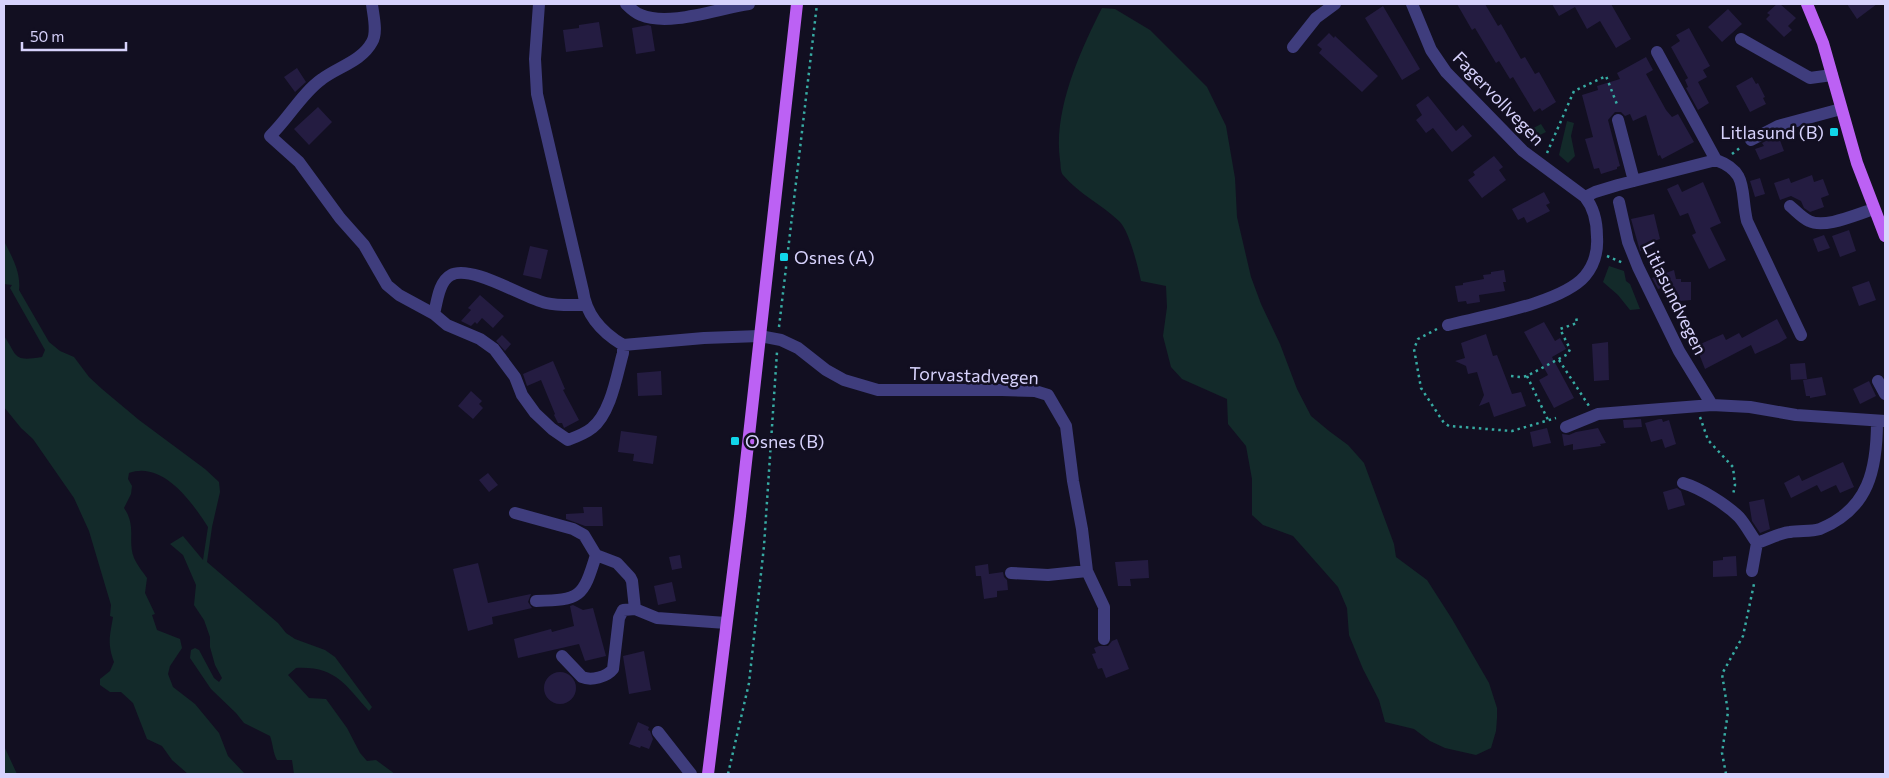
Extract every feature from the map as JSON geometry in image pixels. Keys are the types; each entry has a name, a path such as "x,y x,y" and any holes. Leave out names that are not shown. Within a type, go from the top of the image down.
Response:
{"main road":[{"path":"708,774 798,4"},
{"path":"1808,4 1820,34 1856,163 1885,236"}],"street":[{"path":"372,4 373,42 352,61 321,79 270,136 299,162 340,218 364,245 387,285 399,295 434,314 447,324 480,339 494,349 515,377 522,395 535,412 552,429 568,440 593,428 600,417 609,401 623,353 623,346 596,322 585,305 537,94 535,59 539,4"},
{"path":"626,4 639,15 650,18 678,18 749,4"},
{"path":"1293,48 1316,18 1335,4"},
{"name":"Fagervollvegen","path":"1412,4 1431,50 1446,72 1523,151 1585,197 1596,219 1597,251 1590,269 1577,283 1559,294 1529,305 1448,325"},
{"path":"1741,39 1810,78 1823,78 1832,75"},
{"path":"1657,52 1716,160"},
{"path":"1751,140 1778,126 1841,110"},
{"path":"1618,120 1634,181"},
{"path":"1585,197 1595,192 1716,160 1729,165 1736,171 1741,180 1743,204 1748,220 1801,335"},
{"name":"Litlasundvegen","path":"1619,202 1628,242 1638,267 1678,351 1712,405"},
{"path":"1790,206 1808,221 1817,224 1874,209"},
{"path":"434,314 440,289 449,276 457,273 473,275 507,286 529,297 547,303 585,305"},
{"name":"Torvastadvegen","path":"623,346 704,338 760,336 778,339 798,348 826,370 844,380 878,390 1002,390 1035,391 1048,395 1066,426 1088,571 1104,607 1104,639"},
{"path":"1878,381 1885,394"},
{"path":"1565,421 1591,409 1712,405 1750,407 1796,415 1881,421 1870,478 1854,508 1820,529 1807,532 1788,532 1757,543"},
{"path":"1683,483 1695,486 1740,518 1757,543 1752,571"},
{"path":"515,513 573,529 584,535 596,555 617,563 630,577 635,609"},
{"path":"536,601 570,599 578,594 586,584 596,555"},
{"path":"1011,574 1048,575 1088,571"},
{"path":"562,656 586,679 608,674 613,669 618,618 623,610 635,609 657,618 726,623"},
{"path":"658,732 691,774"}],"path":[{"path":"728,774 749,683 764,546 778,339 817,4"},
{"path":"1542,166 1574,91 1606,76 1620,115 1618,120"},
{"path":"1716,160 1731,154 1751,140"},
{"path":"1597,251 1615,260 1638,267"},
{"path":"1511,376 1521,378 1527,376 1566,355 1570,350 1560,329 1577,323 1576,316"},
{"path":"1448,325 1421,336 1416,342 1414,349 1421,388 1444,423 1450,426 1512,431 1548,421 1565,421"},
{"path":"1558,359 1591,409"},
{"path":"1527,376 1548,421"},
{"path":"1696,406 1708,440 1732,467 1735,486 1734,501 1740,518"},
{"path":"1726,774 1722,753 1728,712 1722,677 1743,636 1755,578 1752,571"}],"green space":[{"path":"1102,8 1115,9 1150,30 1207,87 1226,126 1235,178 1237,217 1251,277 1297,389 1311,416 1348,445 1364,463 1394,544 1396,557 1427,580 1489,683 1497,708 1496,731 1491,748 1476,755 1445,748 1430,741 1414,729 1385,722 1379,700 1363,669 1349,635 1347,608 1338,587 1293,536 1263,525 1252,515 1252,479 1246,446 1228,424 1227,399 1182,379 1171,367 1163,336 1167,307 1166,286 1141,281 1133,249 1123,226 1112,215 1069,182 1062,173 1059,141 1064,102 1077,62"},
{"path":"1567,121 1574,123 1571,136 1575,156 1568,163 1559,155"},
{"path":"1541,124 1546,132 1530,140 1524,133"},
{"path":"4,241 19,277 19,290 49,342 60,351 74,357 89,377 102,389 219,482 220,492 207,562 278,623 286,633 295,639 325,650 335,657 372,707 369,711 346,685 321,670 296,668 288,675 309,698 326,699 347,728 360,753 367,761 376,760 395,774 294,774 292,760 277,760 270,736 244,723 211,689 190,658 191,650 195,648 199,650 214,678 219,682 222,678 215,665 210,647 210,637 204,620 194,605 196,585 183,555 170,544 183,536 203,560 208,527 194,506 175,486 165,478 153,473 142,471 129,473 128,479 132,486 131,494 124,508 130,521 131,545 134,558 147,578 145,593 155,614 152,615 157,630 180,639 182,648 170,666 168,674 173,687 195,704 219,733 228,756 245,774 188,774 172,760 162,746 147,739 133,703 121,692 110,692 100,685 100,679 110,671 114,662 110,644 113,617 110,616 111,605 89,531 74,498 33,439 21,428 4,407 4,336 14,353 20,358 42,357 45,350 10,288 12,285 4,284"},
{"path":"1609,266 1624,271 1626,281 1630,284 1640,309 1630,310 1618,295 1603,282"},
{"path":"4,746 17,774 4,774"}],"building":[{"path":"1457,4 1485,4 1498,26 1501,24 1521,59 1525,57 1535,74 1539,72 1556,102 1542,111 1540,108 1534,112 1513,77 1510,79 1499,61 1496,63 1475,28 1472,30"},
{"path":"1552,4 1611,4 1631,39 1616,48 1600,21 1587,29 1575,7 1559,16"},
{"path":"1777,4 1780,4 1796,18 1788,26 1792,30 1784,37 1766,19 1770,15 1767,13"},
{"path":"1847,4 1877,4 1857,19"},
{"path":"1383,6 1420,69 1402,80 1365,18"},
{"path":"1728,9 1742,24 1722,42 1708,27"},
{"path":"599,22 603,47 566,52 563,30 579,28 579,25"},
{"path":"651,26 655,51 636,54 632,28"},
{"path":"1689,28 1710,66 1703,70 1707,77 1698,82 1709,103 1698,110 1686,88 1688,87 1685,80 1688,78 1671,47 1680,41 1676,35"},
{"path":"1329,33 1334,38 1335,36 1378,76 1362,92 1319,53 1322,49 1317,45"},
{"path":"1646,57 1653,70 1646,74 1666,110 1672,117 1678,114 1694,142 1662,159 1660,155 1658,156 1646,115 1633,121 1630,114 1625,116 1621,112 1615,112 1608,120 1620,166 1617,169 1601,174 1599,168 1594,169 1585,139 1593,137 1582,95 1598,90 1597,86 1620,79 1617,73"},
{"path":"297,68 306,82 295,92 284,77"},
{"path":"1752,77 1756,84 1758,83 1765,97 1763,98 1766,104 1750,112 1736,86"},
{"path":"1428,96 1456,131 1463,125 1472,136 1452,152 1433,128 1426,133 1416,120 1422,115 1416,105"},
{"path":"318,107 332,122 309,145 294,129"},
{"path":"1778,135 1784,151 1760,160 1755,149 1764,146 1762,143"},
{"path":"1494,156 1503,167 1499,170 1506,180 1482,198 1468,180 1475,175 1473,172"},
{"path":"1812,175 1814,182 1823,179 1829,195 1821,198 1824,207 1810,212 1804,208 1801,201 1791,196 1780,200 1774,183 1789,178 1791,183"},
{"path":"1760,178 1765,194 1755,197 1750,181"},
{"path":"1703,182 1721,223 1710,228 1726,260 1709,269 1692,235 1696,233 1688,213 1680,216 1667,189 1678,184 1682,192"},
{"path":"1544,192 1550,203 1546,205 1550,211 1527,223 1524,217 1518,220 1512,209"},
{"path":"1654,214 1660,239 1651,242 1652,248 1640,251 1631,219"},
{"path":"1849,230 1856,251 1840,257 1832,236"},
{"path":"1824,235 1830,248 1818,252 1813,239"},
{"path":"530,246 548,250 541,279 523,275"},
{"path":"1504,270 1506,282 1503,282 1505,291 1479,295 1480,302 1467,304 1466,301 1458,302 1455,286 1484,279 1483,275"},
{"path":"1674,270 1676,279 1681,279 1681,282 1691,282 1691,300 1670,302 1670,285 1658,289 1652,278"},
{"path":"1869,281 1876,300 1859,306 1852,287"},
{"path":"480,295 504,316 493,328 482,318 477,324 475,322 471,326 461,321 471,310 468,308"},
{"path":"1777,319 1787,338 1755,354 1751,345 1705,369 1696,346 1723,334 1726,340 1739,333 1742,338"},
{"path":"1544,322 1555,341 1560,338 1566,349 1552,357 1574,398 1554,408 1539,380 1548,375 1524,332"},
{"path":"1486,334 1493,356 1497,355 1512,394 1521,392 1526,406 1494,417 1489,402 1479,406 1484,395 1477,372 1468,374 1466,366 1455,361 1465,358 1461,343"},
{"path":"502,335 511,344 505,351 496,341"},
{"path":"1608,342 1609,380 1594,381 1592,344"},
{"path":"553,361 565,389 563,390 579,420 564,428 562,423 558,423 554,415 541,380 527,386 523,374"},
{"path":"1805,363 1807,379 1791,380 1790,364"},
{"path":"661,371 662,395 638,396 637,373"},
{"path":"1822,377 1826,395 1810,398 1810,396 1806,396 1803,380"},
{"path":"1869,381 1876,396 1860,404 1853,389"},
{"path":"471,391 482,401 479,404 483,408 473,419 458,406"},
{"path":"1641,419 1642,427 1624,428 1623,420"},
{"path":"1662,419 1663,422 1669,420 1676,444 1665,448 1662,439 1651,442 1645,423"},
{"path":"1547,428 1551,443 1533,447 1530,432"},
{"path":"1598,428 1606,443 1600,444 1601,446 1573,450 1573,444 1564,446 1562,434 1569,435"},
{"path":"621,431 657,436 653,464 633,461 634,454 618,452"},
{"path":"1843,462 1854,487 1840,493 1836,485 1821,492 1817,485 1791,498 1784,483 1799,475 1802,481"},
{"path":"488,473 498,485 489,492 479,480"},
{"path":"1677,488 1681,491 1685,505 1668,510 1663,492"},
{"path":"1764,499 1770,529 1760,533 1752,521 1749,502"},
{"path":"583,507 602,507 603,526 585,526 566,519 566,514 584,513"},
{"path":"680,555 682,568 672,570 669,557"},
{"path":"1736,556 1737,576 1713,577 1713,561 1723,560 1723,557"},
{"path":"1148,560 1149,578 1130,579 1131,586 1118,586 1115,562"},
{"path":"478,563 488,603 531,594 528,602 532,608 492,617 493,624 468,631 453,569"},
{"path":"988,564 989,574 1003,572 1007,580 1008,590 997,591 997,597 984,599 981,576 976,576 975,566"},
{"path":"672,582 676,601 658,605 654,586"},
{"path":"573,605 583,610 593,608 606,656 585,661 579,644 518,658 514,639 551,629 552,632 574,626 570,606"},
{"path":"1117,639 1129,669 1106,678 1102,668 1098,669 1092,654 1096,653 1094,648 1108,646"},
{"path":"644,651 651,690 629,694 623,656"},
{"path":"560,672 572,676 576,688 572,700 560,704 548,700 544,688 548,676"},
{"path":"638,722 649,727 648,730 653,739 649,749 629,744"}],"place":[{"name":"Litlasund (B)","path":"1834,132"},
{"name":"Osnes (A)","path":"784,257"},
{"name":"Osnes (B)","path":"735,441"}]}
